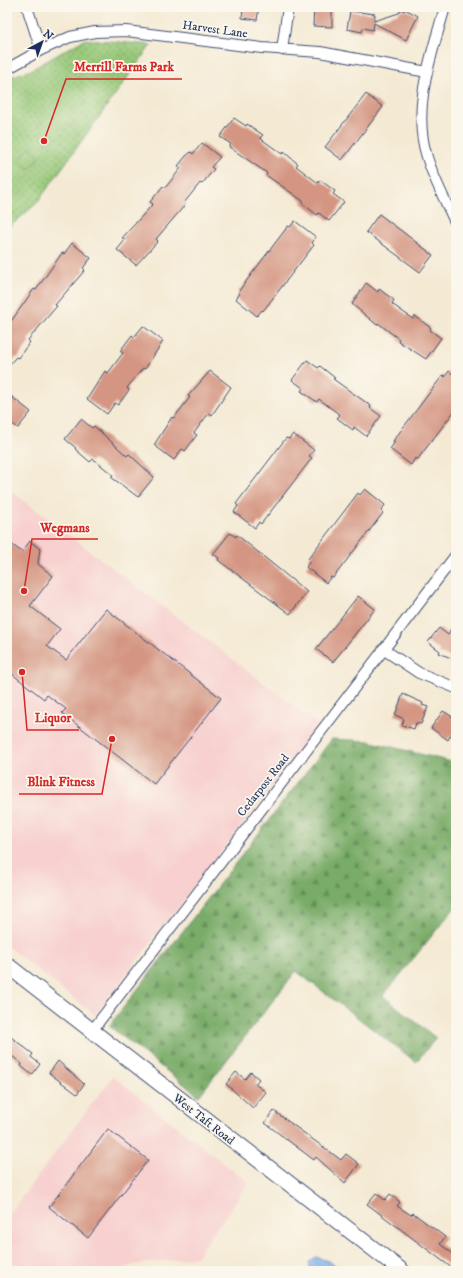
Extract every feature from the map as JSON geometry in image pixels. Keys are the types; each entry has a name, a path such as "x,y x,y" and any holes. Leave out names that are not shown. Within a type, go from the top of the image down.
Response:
{"main road":[{"name":"West Taft Road","path":"7,965 91,1032 402,1271"}],"street":[{"path":"27,7 41,50"},
{"path":"282,50 288,7"},
{"path":"445,7 427,72 421,115 423,140 427,157 456,224"},
{"name":"Harvest Lane","path":"7,69 41,50 70,37 95,32 126,31 282,50 328,54 427,72"},
{"name":"Cedarpost Road","path":"91,1032 456,555"},
{"path":"383,649 419,673 456,688"}],"shaded area":[{"path":"7,488 319,725 95,1015 7,946"},
{"path":"113,1076 249,1183 196,1257 133,1265 119,1271 7,1271 7,1217"}],"green space":[{"path":"85,39 151,45 36,204 7,229 7,78 31,70"},
{"path":"30,147 40,157 29,169 19,160"},
{"path":"332,739 368,741 456,763 456,906 383,996 436,1038 416,1062 296,971 199,1096 109,1026"}],"water":[{"path":"316,1257 328,1261 343,1271 311,1271 309,1262"}],"building":[{"path":"243,7 259,7 257,20 242,18"},
{"path":"314,7 332,7 332,27 313,26"},
{"path":"401,9 404,11 405,9 418,16 406,40 374,23 373,30 363,28 362,32 347,29 350,11 375,14 374,21 399,13"},
{"path":"366,94 383,107 342,160 325,147"},
{"path":"234,118 246,126 247,124 263,135 260,138 282,154 284,152 298,164 296,166 318,183 320,180 335,191 333,194 344,202 329,221 319,213 317,215 302,203 303,201 266,175 267,173 229,147 231,144 220,137"},
{"path":"202,143 220,157 211,167 214,169 202,184 200,183 184,203 185,205 156,239 158,241 136,265 117,250 125,240 122,238 153,204 150,202 163,186 165,188 181,168 178,166 186,156 191,152 193,154"},
{"path":"379,214 433,255 420,272 366,232"},
{"path":"295,221 316,237 312,243 314,245 263,311 262,310 257,316 236,299 240,293 238,292 288,226 290,227"},
{"path":"72,243 91,258 83,268 85,270 28,340 30,342 18,358 16,357 7,367 7,327 34,289 36,290 62,253 64,254"},
{"path":"366,283 378,292 379,289 394,300 392,304 413,319 415,316 441,338 426,359 398,341 399,339 378,323 377,325 352,304"},
{"path":"143,326 163,341 145,369 143,368 127,388 129,390 118,405 115,403 107,414 87,399 105,371 108,373 123,353 120,351 132,335 134,337"},
{"path":"307,360 318,368 320,366 335,378 333,379 371,406 370,408 381,416 366,436 354,427 353,430 337,418 340,415 319,399 317,402 301,391 303,388 292,380"},
{"path":"210,371 231,387 212,415 209,413 194,433 197,435 185,451 182,449 174,460 154,445 172,417 174,418 190,397 188,396"},
{"path":"449,371 456,377 456,409 417,460 415,458 411,465 390,449 395,442 393,441 443,375 445,377"},
{"path":"7,393 31,412 18,428 7,420"},
{"path":"81,419 92,428 94,426 127,456 129,454 154,477 138,497 111,477 113,475 93,459 90,462 65,439"},
{"path":"293,434 314,450 309,456 312,458 261,524 259,522 255,528 234,512 238,506 236,504 286,438 289,439"},
{"path":"365,489 385,505 381,511 383,513 333,578 331,577 326,583 306,567 310,561 308,559 358,493 360,495"},
{"path":"230,533 236,537 237,535 307,592 290,614 218,560 219,558 213,554"},
{"path":"7,541 22,552 30,541 40,549 38,564 53,576 30,606 60,629 47,646 66,660 106,609 221,698 154,784 62,713 66,709 47,695 44,699 7,670"},
{"path":"358,596 375,609 333,662 316,649"},
{"path":"456,617 456,660 439,653 440,651 428,642 439,628 448,635"},
{"path":"403,694 423,703 422,705 428,707 421,724 416,723 414,729 402,725 404,719 395,715"},
{"path":"443,711 456,719 456,740 450,736 448,740 431,728"},
{"path":"11,1037 33,1054 31,1057 40,1064 32,1075 21,1066 22,1064 7,1052 7,1041"},
{"path":"58,1061 84,1084 77,1094 49,1073"},
{"path":"236,1072 245,1079 251,1072 259,1079 255,1084 266,1092 253,1108 226,1084"},
{"path":"274,1111 341,1160 346,1154 359,1164 345,1183 316,1157 314,1160 265,1123"},
{"path":"108,1129 148,1160 88,1238 49,1207"},
{"path":"376,1193 385,1200 390,1194 400,1202 397,1206 411,1215 413,1213 445,1237 440,1244 456,1256 456,1271 367,1204"}],"place":[{"name":"Merrill Farms Park","path":"44,141"},
{"name":"Wegmans","path":"24,591"},
{"name":"Liquor","path":"22,672"},
{"name":"Blink Fitness","path":"112,739"}]}
